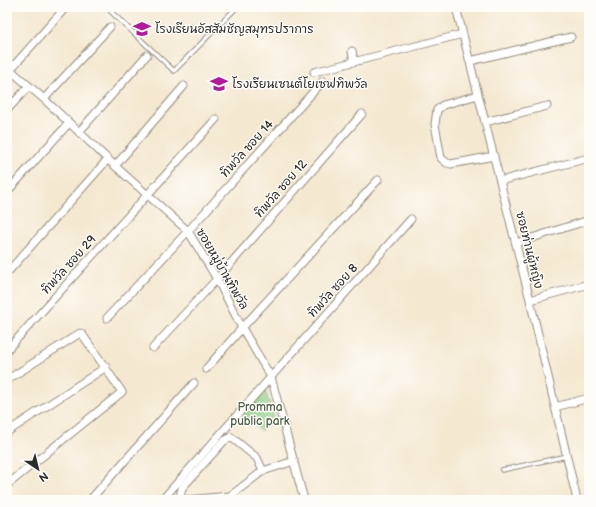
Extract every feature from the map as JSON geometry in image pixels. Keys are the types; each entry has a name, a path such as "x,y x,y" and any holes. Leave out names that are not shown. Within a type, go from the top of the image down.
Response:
{"street":[{"path":"8,68 66,7"},
{"name":"ซอยท่านผู้หญิง","path":"456,7 530,300 577,500"},
{"path":"44,99 110,27"},
{"path":"314,72 463,34"},
{"path":"470,61 571,37"},
{"path":"352,51 354,61"},
{"path":"79,132 147,55"},
{"name":"ซอยหมู่บ้านทิพวัล","path":"8,68 188,231 217,279 242,328 271,377 304,500"},
{"name":"ทิพวัล ซอย 14","path":"107,318 188,231 323,81"},
{"path":"7,110 29,86"},
{"path":"115,166 184,86"},
{"path":"478,96 443,105 437,110 435,124 441,158 447,163 451,164 494,156"},
{"path":"485,122 547,106"},
{"name":"ทิพวัล ซอย 12","path":"153,348 217,279 362,114"},
{"name":"ทิพวัล ซอย 29","path":"7,350 216,119"},
{"path":"7,192 69,123"},
{"path":"500,180 589,158"},
{"path":"7,273 108,159"},
{"path":"206,369 378,180"},
{"name":"ทิพวัล ซอย 8","path":"162,500 411,219"},
{"path":"516,243 589,220"},
{"path":"530,300 589,284"},
{"path":"7,380 80,333 122,390 122,393 7,485"},
{"path":"7,432 106,367"},
{"path":"90,500 194,383"},
{"path":"555,407 589,398"},
{"path":"180,500 182,488 224,441 231,437 257,458 264,471"},
{"path":"187,500 230,498 264,471 294,461"}],"lane":[{"path":"106,7 174,71 237,7"},
{"path":"502,470 567,456"}],"green space":[{"name":"Promma public park","path":"265,390 274,417 261,431 242,415"}],"place":[{"name":"โรงเรียนอัสสัมชัญสมุทรปราการ","path":"142,29"},
{"name":"โรงเรียนเซนต์โยเซฟทิพวัล","path":"219,84"}]}
